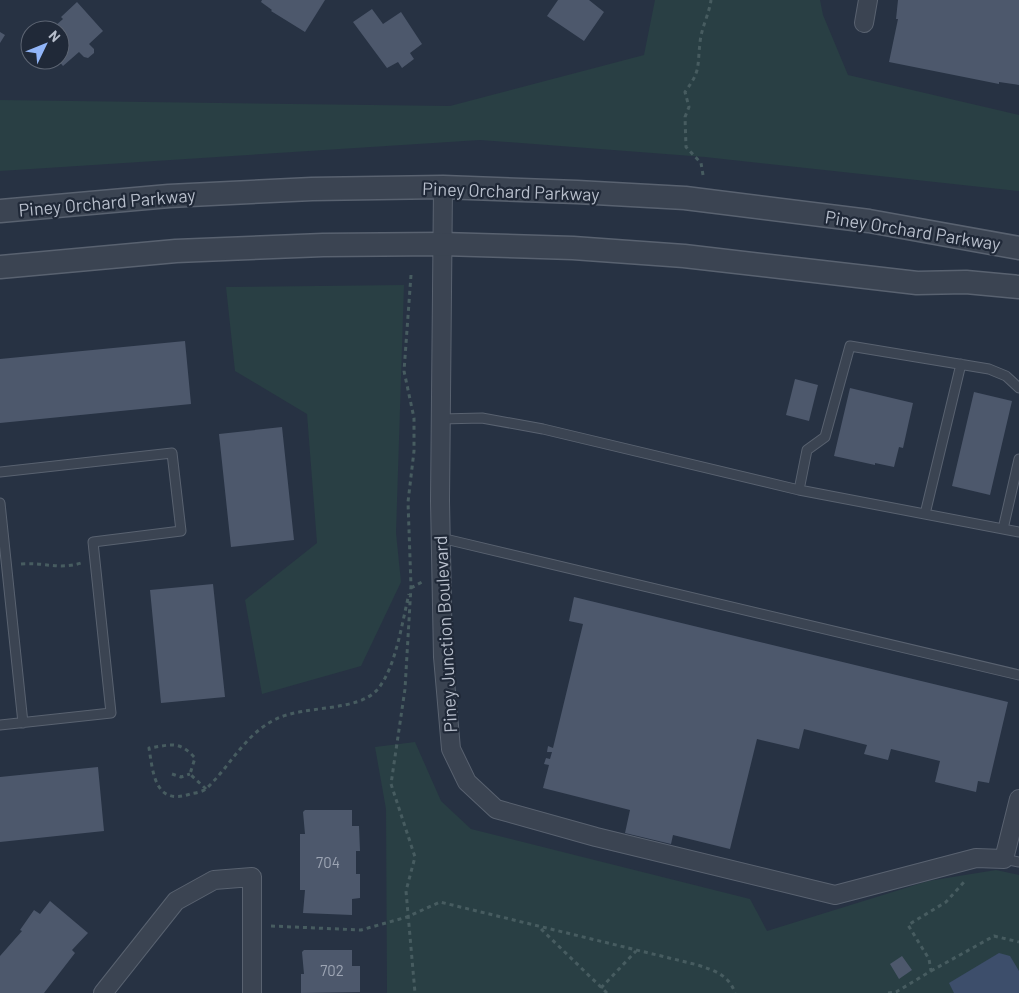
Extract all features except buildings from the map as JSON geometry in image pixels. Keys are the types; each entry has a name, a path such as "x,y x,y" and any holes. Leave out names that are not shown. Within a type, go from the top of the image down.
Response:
{"street":[{"path":"864,23 868,0"},
{"name":"Piney Orchard Parkway","path":"0,211 169,196 312,189 443,187 685,198 869,221 1019,248"},
{"name":"Piney Junction Boulevard","path":"443,187 440,538 443,657 451,749 467,782 496,809 596,837 835,895 976,858 1012,860"},
{"path":"0,267 176,251 323,245 442,244 573,248 684,256 916,283 966,282 1019,287"},
{"path":"1012,860 1019,799"},
{"path":"103,993 176,901 214,880 252,877 252,993"}],"lane":[{"path":"799,490 807,450 825,437 850,346 989,369 1006,376 1019,388"},
{"path":"925,514 961,364"},
{"path":"441,419 482,418 543,430 799,490 1019,532"},
{"path":"0,472 172,454 181,531 93,542 111,714 0,725"},
{"path":"1003,529 1019,459"},
{"path":"0,503 23,723"},
{"path":"440,538 1019,675"}],"path":[{"path":"703,174 701,163 686,146 685,117 689,107 685,92 696,77 700,62 700,43 711,0"},
{"path":"411,275 404,372 414,418 414,451 408,502 411,586 405,689 392,784 415,857 406,892 415,993"},
{"path":"16,565 34,563 66,567 82,563"},
{"path":"411,586 442,575"},
{"path":"190,774 195,758 184,747 178,744 149,748 153,779 164,794 180,798 206,789 254,732 277,718 305,710 362,702 376,691 388,675 411,586"},
{"path":"172,774 182,777 190,774"},
{"path":"190,774 206,789"},
{"path":"930,970 929,959 908,925 946,902 968,877"},
{"path":"252,926 361,930 407,917 440,902 721,972 732,984 736,993"},
{"path":"540,928 607,993"},
{"path":"888,993 896,992 930,970 994,936 1019,942"},
{"path":"601,988 636,951"}],"green space":[{"path":"655,0 820,0 823,15 848,75 1019,115 1019,191 705,157 480,140 0,171 0,100 450,106 644,55"},
{"path":"404,285 396,533 401,582 361,666 262,694 245,600 317,543 307,414 235,371 226,287"},
{"path":"415,742 441,801 471,829 750,899 767,931 928,881 996,870 1019,875 1019,993 387,993 386,809 375,747"}],"water":[{"path":"999,953 1010,956 1019,971 1019,993 954,993 949,983"}]}
